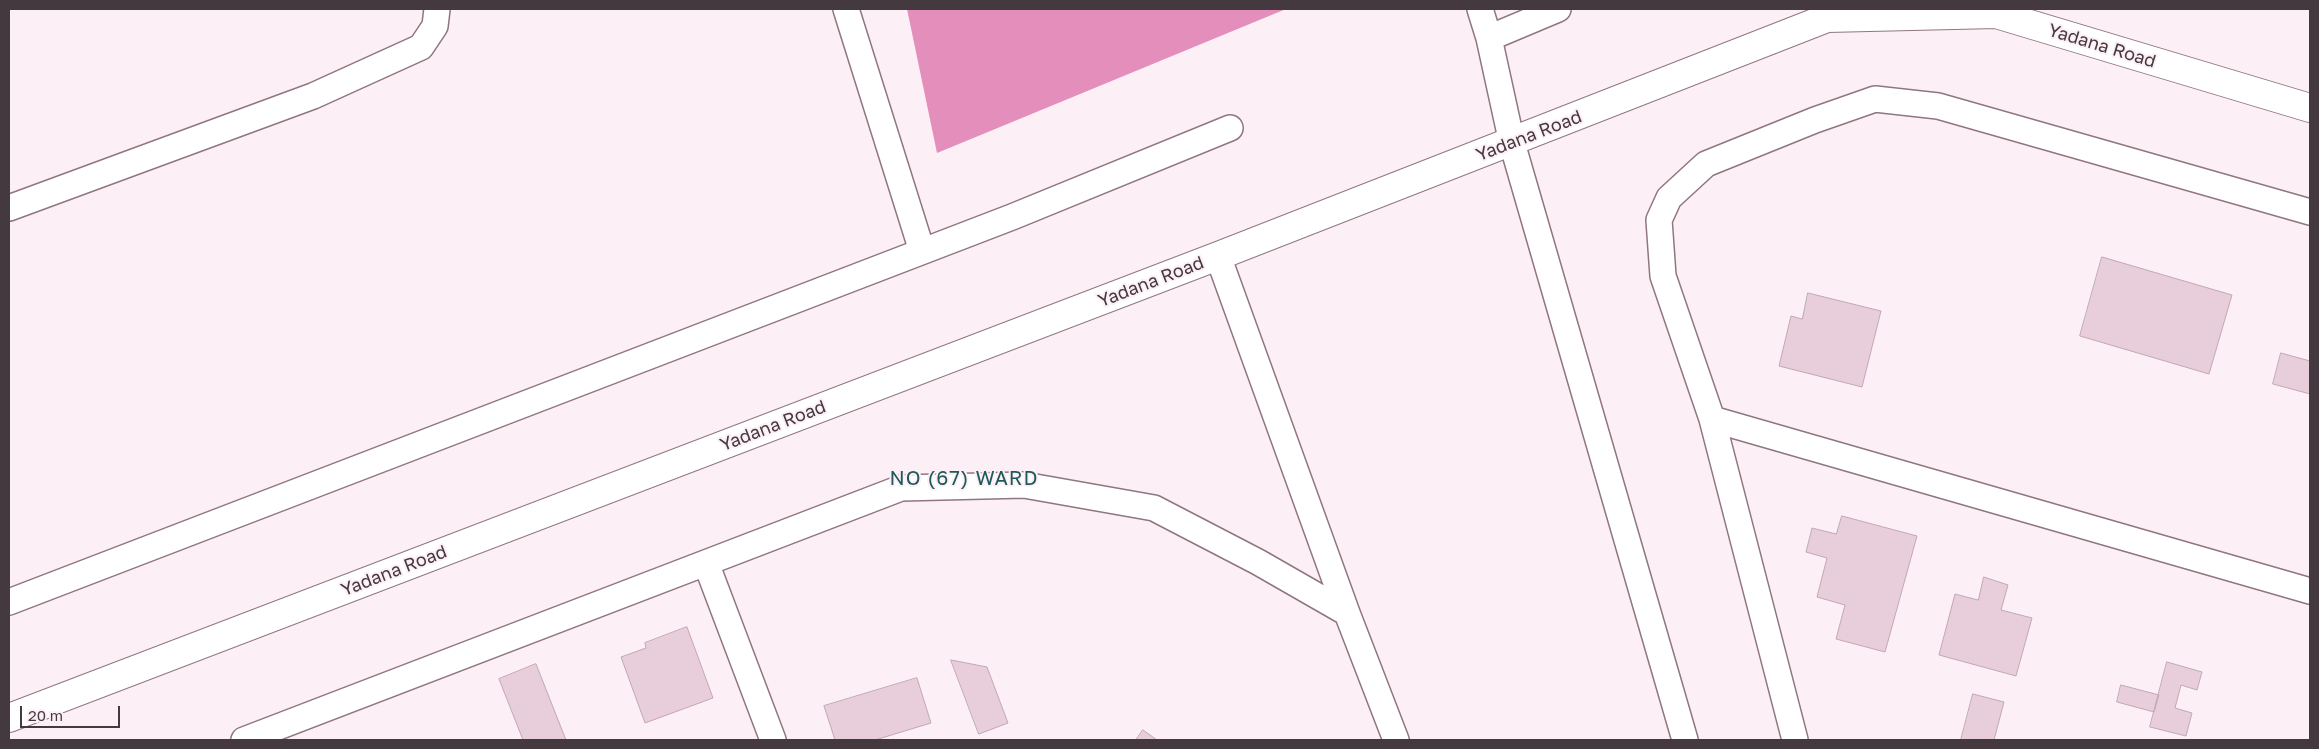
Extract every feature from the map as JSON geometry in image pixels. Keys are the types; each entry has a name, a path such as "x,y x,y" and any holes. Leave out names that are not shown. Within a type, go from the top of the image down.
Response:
{"main road":[{"name":"Yadana Road","path":"9,718 1218,256 1827,18 1996,14 2310,108"}],"street":[{"path":"9,208 313,96 421,47 436,26 437,9"},
{"path":"846,9 922,251"},
{"path":"1480,9 1489,38 1512,142 1684,740"},
{"path":"1489,38 1558,9"},
{"path":"1795,740 1712,419 1663,276 1659,220 1669,198 1706,164 1815,120 1875,99 1938,106 2310,212"},
{"path":"9,602 922,251 1230,128"},
{"path":"1218,256 1347,613 1396,740"},
{"path":"1712,419 2310,591"},
{"path":"244,740 901,488 1024,485 1154,508 1258,562 1347,613"},
{"path":"706,563 773,740"}],"shaded area":[{"path":"907,9 1286,9 937,153"}],"building":[{"path":"2102,257 2232,295 2209,374 2080,336"},
{"path":"1808,293 1881,311 1862,387 1779,366 1791,316 1802,319"},
{"path":"2281,353 2310,361 2310,394 2273,384"},
{"path":"1842,516 1917,536 1885,652 1836,639 1845,605 1817,597 1827,558 1806,552 1812,528 1836,534"},
{"path":"1984,577 2008,585 2001,610 2032,618 2016,676 1939,655 1955,594 1978,600"},
{"path":"687,627 713,698 645,723 621,657 646,648 645,643"},
{"path":"951,660 987,667 1008,723 979,734"},
{"path":"2167,662 2202,672 2197,690 2181,685 2175,708 2192,713 2186,736 2150,727"},
{"path":"536,664 566,740 523,740 499,679"},
{"path":"917,678 931,723 875,740 835,740 824,706"},
{"path":"2121,685 2159,695 2154,712 2117,702"},
{"path":"1973,694 2004,702 1994,740 1961,740"},
{"path":"1143,730 1157,740 1136,740"}],"district":[{"name":"NO (67) WARD","path":"964,479"}]}
